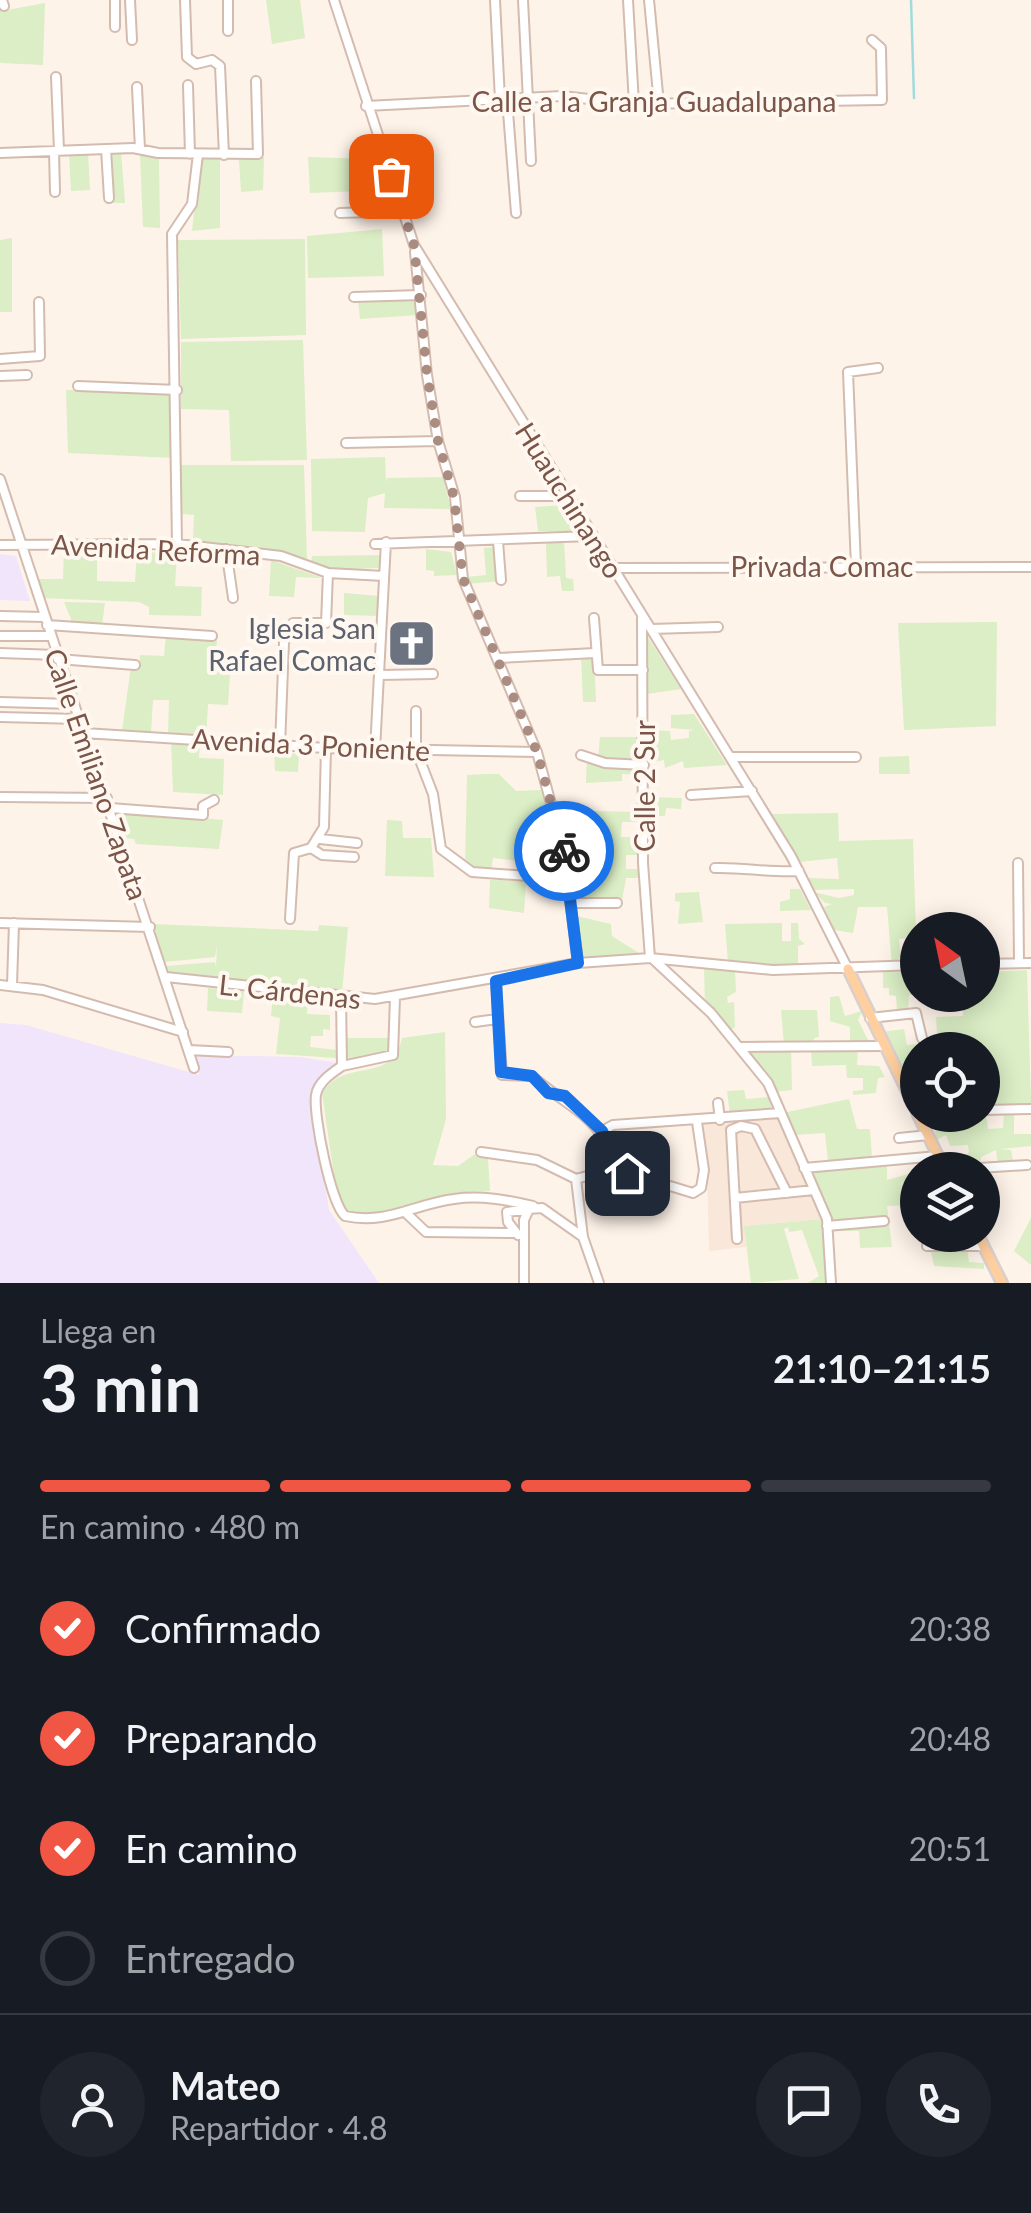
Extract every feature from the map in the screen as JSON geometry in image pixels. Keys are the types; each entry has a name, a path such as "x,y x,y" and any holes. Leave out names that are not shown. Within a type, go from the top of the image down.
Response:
{"main road":[{"path":"848,969 900,1078"},
{"path":"927,1132 936,1152"},
{"path":"987,1252 1002,1283"}],"street":[{"path":"115,0 115,27"},
{"path":"130,0 132,40"},
{"path":"185,0 187,58 196,64 212,60 220,66 224,156"},
{"path":"228,0 228,32"},
{"name":"Huauchinango","path":"334,0 414,245 752,791 799,871 848,969"},
{"path":"495,0 516,213"},
{"path":"523,0 531,161"},
{"path":"628,0 634,104"},
{"path":"649,0 659,104"},
{"name":"Calle a la Granja Guadalupana","path":"366,106 562,96 634,104 882,100 880,48 872,40"},
{"path":"55,192 56,78"},
{"path":"0,153 106,148 246,156 260,150 256,81"},
{"path":"176,544 172,234 192,204 194,154 188,85"},
{"path":"136,86 140,149"},
{"path":"106,148 109,198"},
{"path":"340,213 404,211"},
{"path":"414,245 438,441 454,497 456,544 463,579 537,752 569,880 578,963"},
{"path":"354,297 421,295"},
{"path":"0,359 40,356 39,302"},
{"path":"856,566 848,372 878,368"},
{"path":"0,376 26,375"},
{"path":"78,386 177,390"},
{"path":"346,443 438,441"},
{"name":"Calle Emiliano Zapata","path":"0,480 194,1068"},
{"path":"520,496 567,496"},
{"path":"375,544 592,536"},
{"path":"498,541 501,580"},
{"path":"375,750 386,542"},
{"name":"Avenida Reforma","path":"0,545 176,544 281,556 328,572 384,576"},
{"path":"226,549 233,598"},
{"name":"Privada Comac","path":"613,568 1031,567"},
{"path":"293,623 326,623 328,572"},
{"name":"Calle 2 Sur","path":"642,614 644,863 650,958"},
{"path":"0,616 212,636"},
{"path":"594,618 598,670 644,670"},
{"path":"651,628 718,627"},
{"path":"0,636 51,636"},
{"path":"280,746 284,642"},
{"path":"0,653 134,664"},
{"path":"498,658 596,653"},
{"path":"380,675 433,674"},
{"path":"0,702 74,704"},
{"path":"416,711 416,750 432,794 441,849 472,872 569,880"},
{"path":"0,717 79,718"},
{"name":"Avenida 3 Poniente","path":"84,733 326,748 537,752"},
{"path":"290,919 294,853 311,848 320,839 326,748"},
{"path":"581,755 605,764 644,765"},
{"path":"731,757 856,758"},
{"path":"691,795 752,791"},
{"path":"0,797 108,803 203,815 203,806 214,800"},
{"path":"320,839 357,843"},
{"path":"311,848 322,855 354,857"},
{"path":"1018,863 1019,963"},
{"path":"714,868 739,868 761,874 799,871"},
{"path":"572,903 617,902"},
{"path":"0,923 150,927"},
{"path":"12,986 14,923"},
{"path":"650,958 740,1047 768,1083 827,1226 831,1283"},
{"name":"L. Cárdenas","path":"166,977 341,998 395,998 410,990 496,981 578,963 650,958 772,970 900,967"},
{"path":"1000,964 1031,963"},
{"path":"496,981 502,1075 532,1076 548,1093 565,1096 602,1131 614,1158 612,1167"},
{"path":"0,986 43,990 183,1032"},
{"path":"341,998 342,1066"},
{"path":"395,998 392,1056 342,1066 326,1079 316,1097 339,1212 366,1220 407,1214 456,1198 498,1198 531,1207 583,1236"},
{"path":"870,1018 916,1014 920,1032"},
{"path":"475,1022 497,1018"},
{"path":"740,1047 884,1046"},
{"path":"189,1050 228,1052"},
{"path":"718,1103 720,1120"},
{"path":"1000,1110 1031,1109"},
{"path":"602,1131 613,1125 697,1122 780,1112"},
{"path":"670,1186 692,1193 700,1188 704,1170 697,1122"},
{"path":"738,1239 729,1134 741,1126 755,1129 786,1193"},
{"path":"898,1138 928,1135"},
{"path":"481,1152 537,1160 576,1178 612,1167 627,1173 635,1171 638,1163"},
{"path":"804,1168 900,1159"},
{"path":"1000,1167 1027,1165"},
{"path":"576,1178 583,1236 598,1283"},
{"path":"736,1198 814,1190"},
{"path":"525,1240 508,1222 507,1212 531,1207"},
{"path":"524,1283 531,1207"},
{"path":"407,1214 426,1232 516,1233"},
{"path":"827,1226 884,1221"}],"shaded area":[{"path":"0,554 16,556 30,601 0,600"},
{"path":"0,1023 26,1025 199,1075 197,1055 300,1057 339,1063 310,1091 329,1210 379,1283 0,1283"},
{"path":"778,1116 823,1219 745,1226 746,1247 709,1251 707,1167 699,1124"}],"green space":[{"path":"266,0 300,0 305,38 272,44"},
{"path":"0,3 2,11 45,3 43,65 0,63"},
{"path":"110,152 121,152 125,203 110,203"},
{"path":"88,153 90,190 71,191 69,154"},
{"path":"140,154 159,159 160,228 143,227"},
{"path":"264,157 263,190 241,192 239,160"},
{"path":"308,157 377,159 388,190 310,193"},
{"path":"220,158 220,228 192,231 200,159"},
{"path":"382,229 384,276 308,278 307,236"},
{"path":"12,238 12,312 0,312 0,240"},
{"path":"305,239 306,335 181,339 178,240"},
{"path":"416,298 418,315 360,319 358,300"},
{"path":"303,340 307,460 231,461 229,410 181,409 181,342"},
{"path":"66,390 174,393 174,458 68,453"},
{"path":"385,457 386,483 387,478 443,477 451,509 384,508 385,493 368,498 365,532 312,531 311,459"},
{"path":"180,465 304,465 307,561 285,552 193,540 194,515 182,514"},
{"path":"565,505 583,531 538,531 535,507"},
{"path":"564,541 566,578 573,579 574,591 562,591 560,576 547,577 546,542"},
{"path":"497,547 500,581 467,584 466,577 486,575 484,548"},
{"path":"64,549 97,550 97,581 135,582 137,552 177,553 175,586 202,587 201,616 149,615 149,607 139,602 41,598 34,579 63,579"},
{"path":"426,549 451,552 457,575 434,576 434,571 426,570"},
{"path":"382,555 379,568 329,570 311,564 312,556"},
{"path":"271,560 322,578 296,577 294,597 269,596"},
{"path":"344,593 379,596 378,616 344,615"},
{"path":"64,602 105,603 102,625 69,623"},
{"path":"997,622 996,726 904,730 898,623"},
{"path":"644,631 681,689 647,694"},
{"path":"166,635 217,638 216,655 231,657 228,705 208,704 206,738 168,736 169,700 153,700 151,733 122,731 131,666 139,667 140,655 164,656"},
{"path":"581,655 594,655 596,702 583,702"},
{"path":"694,714 727,765 684,768 683,761 665,768 664,760 649,763 650,730 670,731 671,740 689,738 689,731 695,730 671,728 671,715"},
{"path":"600,737 639,737 639,763 598,759"},
{"path":"171,740 200,741 199,758 224,759 223,795 173,792"},
{"path":"274,748 299,755 298,772 275,771"},
{"path":"909,756 910,774 879,774 879,757"},
{"path":"587,757 638,766 638,775 622,774 622,781 586,783"},
{"path":"499,774 516,791 541,790 558,855 538,854 537,863 493,858 491,872 465,866 467,775"},
{"path":"647,797 682,798 681,809 666,808 665,816 646,816"},
{"path":"113,810 223,820 219,849 136,844 134,839 124,838"},
{"path":"594,811 640,812 639,822 622,822 621,837 639,837 639,855 626,855 626,869 639,869 640,878 626,878 622,901 574,902 562,837 593,837 587,822 593,822"},
{"path":"838,813 839,841 913,839 915,912 900,912 900,957 892,966 887,907 858,907 853,933 834,930 824,907 832,904 825,903 814,892 839,898 854,895 854,889 813,890 807,878 839,879 837,858 799,862 772,814"},
{"path":"387,820 402,821 403,838 431,838 434,877 385,876"},
{"path":"490,880 526,881 524,913 489,908"},
{"path":"790,889 800,889 811,910 780,911 780,902 790,899"},
{"path":"699,892 703,922 678,924 680,902 675,901 675,893"},
{"path":"576,916 611,924 612,936 642,955 580,960"},
{"path":"782,923 782,941 791,941 791,923 798,923 799,939 805,944 798,946 798,968 728,963 725,924"},
{"path":"153,924 318,931 319,925 348,927 342,993 168,976 166,966 215,962 216,967 217,945 215,957 164,962"},
{"path":"704,967 735,969 736,992 727,997 728,1003 734,1002 735,1027 730,1031 705,1005"},
{"path":"1027,970 1031,1104 1000,1105 1000,1032 937,1032 936,1017 1000,1012 1000,971"},
{"path":"883,972 900,972 900,1012 896,996 889,995 889,988 883,988"},
{"path":"208,988 244,991 242,1013 207,1011"},
{"path":"273,996 308,998 307,1014 330,1015 330,1030 323,1029 323,1036 311,1036 310,1047 337,1050 336,1058 276,1054 280,1018 271,1016"},
{"path":"839,996 845,1016 862,1011 858,1020 871,1046 850,1045 850,1027 830,1021 830,997"},
{"path":"781,1010 817,1010 819,1037 814,1038 814,1045 784,1045"},
{"path":"904,1029 900,1032 900,1069 882,1032"},
{"path":"445,1032 446,1119 433,1165 458,1166 475,1154 488,1159 490,1191 449,1194 375,1214 348,1212 337,1196 322,1093 343,1076 389,1062 402,1038"},
{"path":"344,1038 393,1038 391,1055 344,1063"},
{"path":"744,1048 791,1048 792,1090 774,1092"},
{"path":"811,1049 858,1049 857,1065 879,1066 885,1077 878,1078 876,1093 853,1095 853,1091 863,1090 863,1078 847,1078 846,1065 812,1066"},
{"path":"744,1090 746,1099 769,1097 772,1111 730,1115 727,1091"},
{"path":"849,1099 857,1129 870,1129 872,1159 828,1162 825,1133 794,1135 783,1113"},
{"path":"1004,1114 1014,1114 1014,1134 1031,1134 1031,1146 1000,1149 1011,1150 1014,1165 1000,1165 1000,1152 996,1150 969,1152 968,1145 950,1146 946,1135 936,1140 935,1132 1000,1132"},
{"path":"887,1164 887,1180 900,1176 900,1205 887,1206 892,1247 860,1248 859,1231 833,1231 807,1170"},
{"path":"1031,1218 1031,1265 1014,1251"},
{"path":"823,1219 828,1283 808,1283 819,1276 802,1230 789,1232 788,1227 784,1229 799,1279 751,1283 744,1226"},
{"path":"931,1252 968,1252 969,1262 984,1263 984,1269 934,1266"}],"waterway":[{"path":"911,0 914,98"}],"way so far":[{"path":"391,176 414,245 427,374 438,441 454,497 456,544 463,579 537,752 564,851"}],"place":[{"name":"Iglesia San Rafael Comac","path":"411,644"}],"route":[{"path":"564,851 578,963 496,981 501,1072 532,1076 548,1093 565,1096 602,1131 614,1158 612,1167 627,1173"}]}
